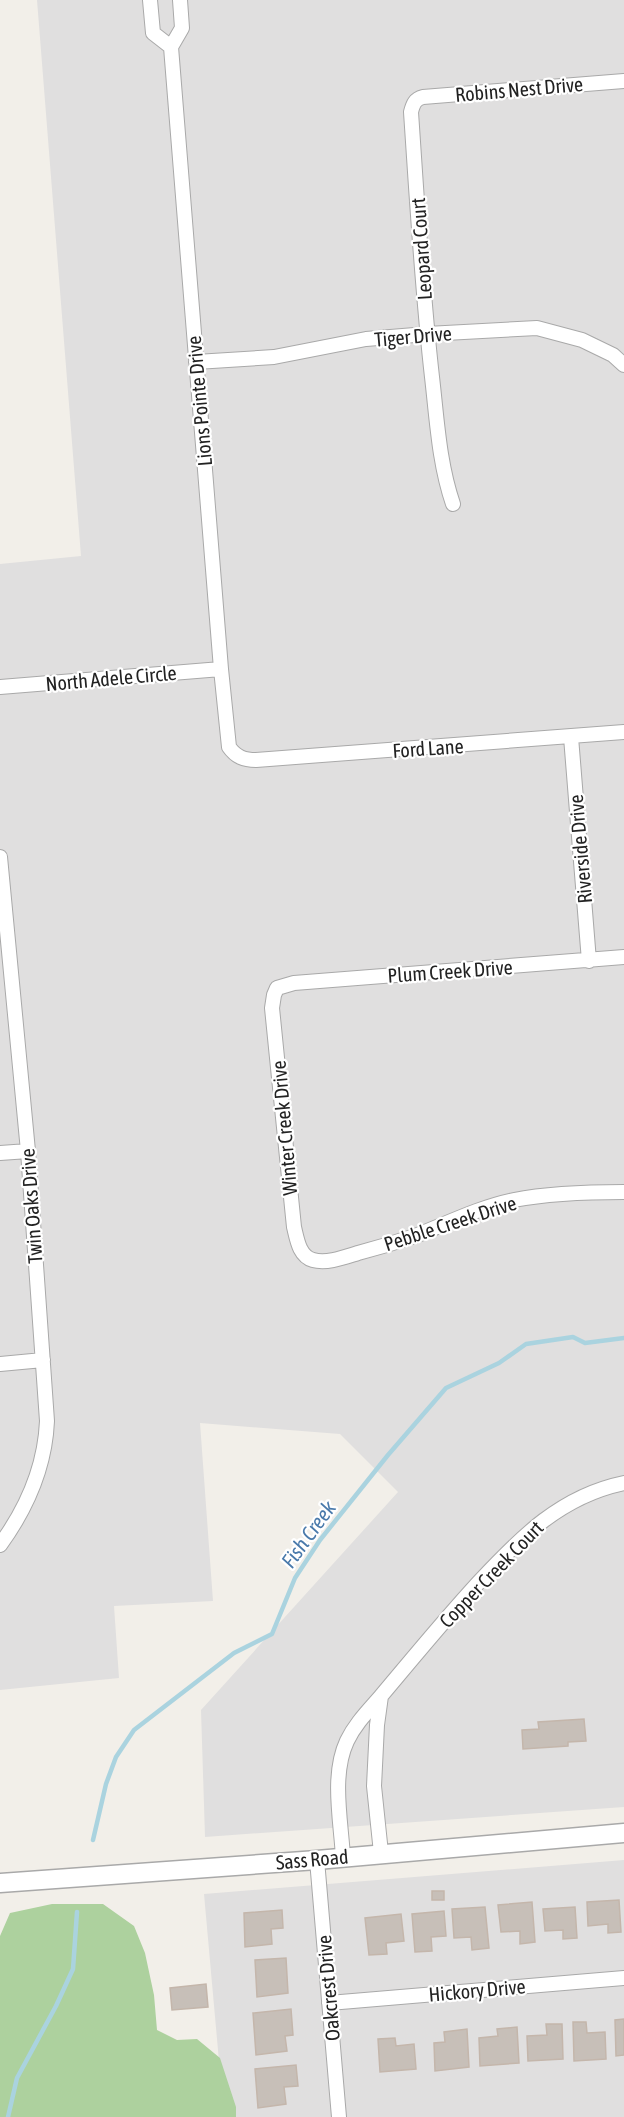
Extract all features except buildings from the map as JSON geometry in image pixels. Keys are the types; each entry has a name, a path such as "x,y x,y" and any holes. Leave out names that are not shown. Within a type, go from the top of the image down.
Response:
{"street":[{"path":"150,0 153,33 171,47 182,28 180,0"},
{"name":"Lions Pointe Drive","path":"171,47 227,738 234,754"},
{"name":"Robins Nest Drive","path":"416,101 423,97 624,81"},
{"name":"Leopard Court","path":"416,101 411,112 427,333 441,455 445,480 453,504"},
{"name":"Tiger Drive","path":"196,362 274,357 366,339 427,333 537,328 582,340 613,355 624,365"},
{"name":"North Adele Circle","path":"0,687 221,669"},
{"name":"Ford Lane","path":"234,754 248,760 290,758 624,732"},
{"name":"Riverside Drive","path":"571,737 589,961"},
{"name":"Twin Oaks Drive","path":"0,857 28,1151 47,1421 47,1437 42,1460 27,1501 0,1545"},
{"name":"Plum Creek Drive","path":"277,988 294,983 624,957"},
{"name":"Winter Creek Drive","path":"277,988 272,1008 294,1227 298,1245 304,1256 314,1261"},
{"path":"0,1153 28,1151"},
{"name":"Pebble Creek Drive","path":"314,1261 329,1261 365,1251 513,1200 563,1194 624,1192"},
{"path":"0,1364 43,1360"},
{"name":"Copper Creek Court","path":"343,1857 338,1783 346,1743 359,1722 450,1613 540,1521 567,1505 608,1486 624,1483"},
{"path":"381,1696 376,1725 374,1786 381,1853"},
{"name":"Sass Road","path":"0,1883 317,1860 624,1833"},
{"name":"Oakcrest Drive","path":"317,1860 339,2117"},
{"name":"Hickory Drive","path":"329,2003 624,1978"}],"shaded area":[{"path":"37,0 624,0 624,1807 205,1837 201,1710 398,1492 340,1434 200,1423 213,1601 114,1606 119,1678 0,1690 0,564 81,556"},
{"path":"624,1860 624,2117 224,2117 204,1894"}],"green space":[{"path":"52,1904 103,1904 134,1926 145,1953 154,1995 157,2030 177,2040 197,2039 220,2058 236,2107 236,2117 0,2117 0,1936 10,1913"}],"waterway":[{"name":"Fish Creek","path":"93,1840 106,1784 116,1757 134,1730 234,1653 272,1634 295,1578 320,1540 388,1455 446,1388 499,1363 526,1344 573,1337 585,1343 624,1338"},
{"name":"Fish Creek","path":"8,2117 17,2078 73,1969 77,1912"}]}
